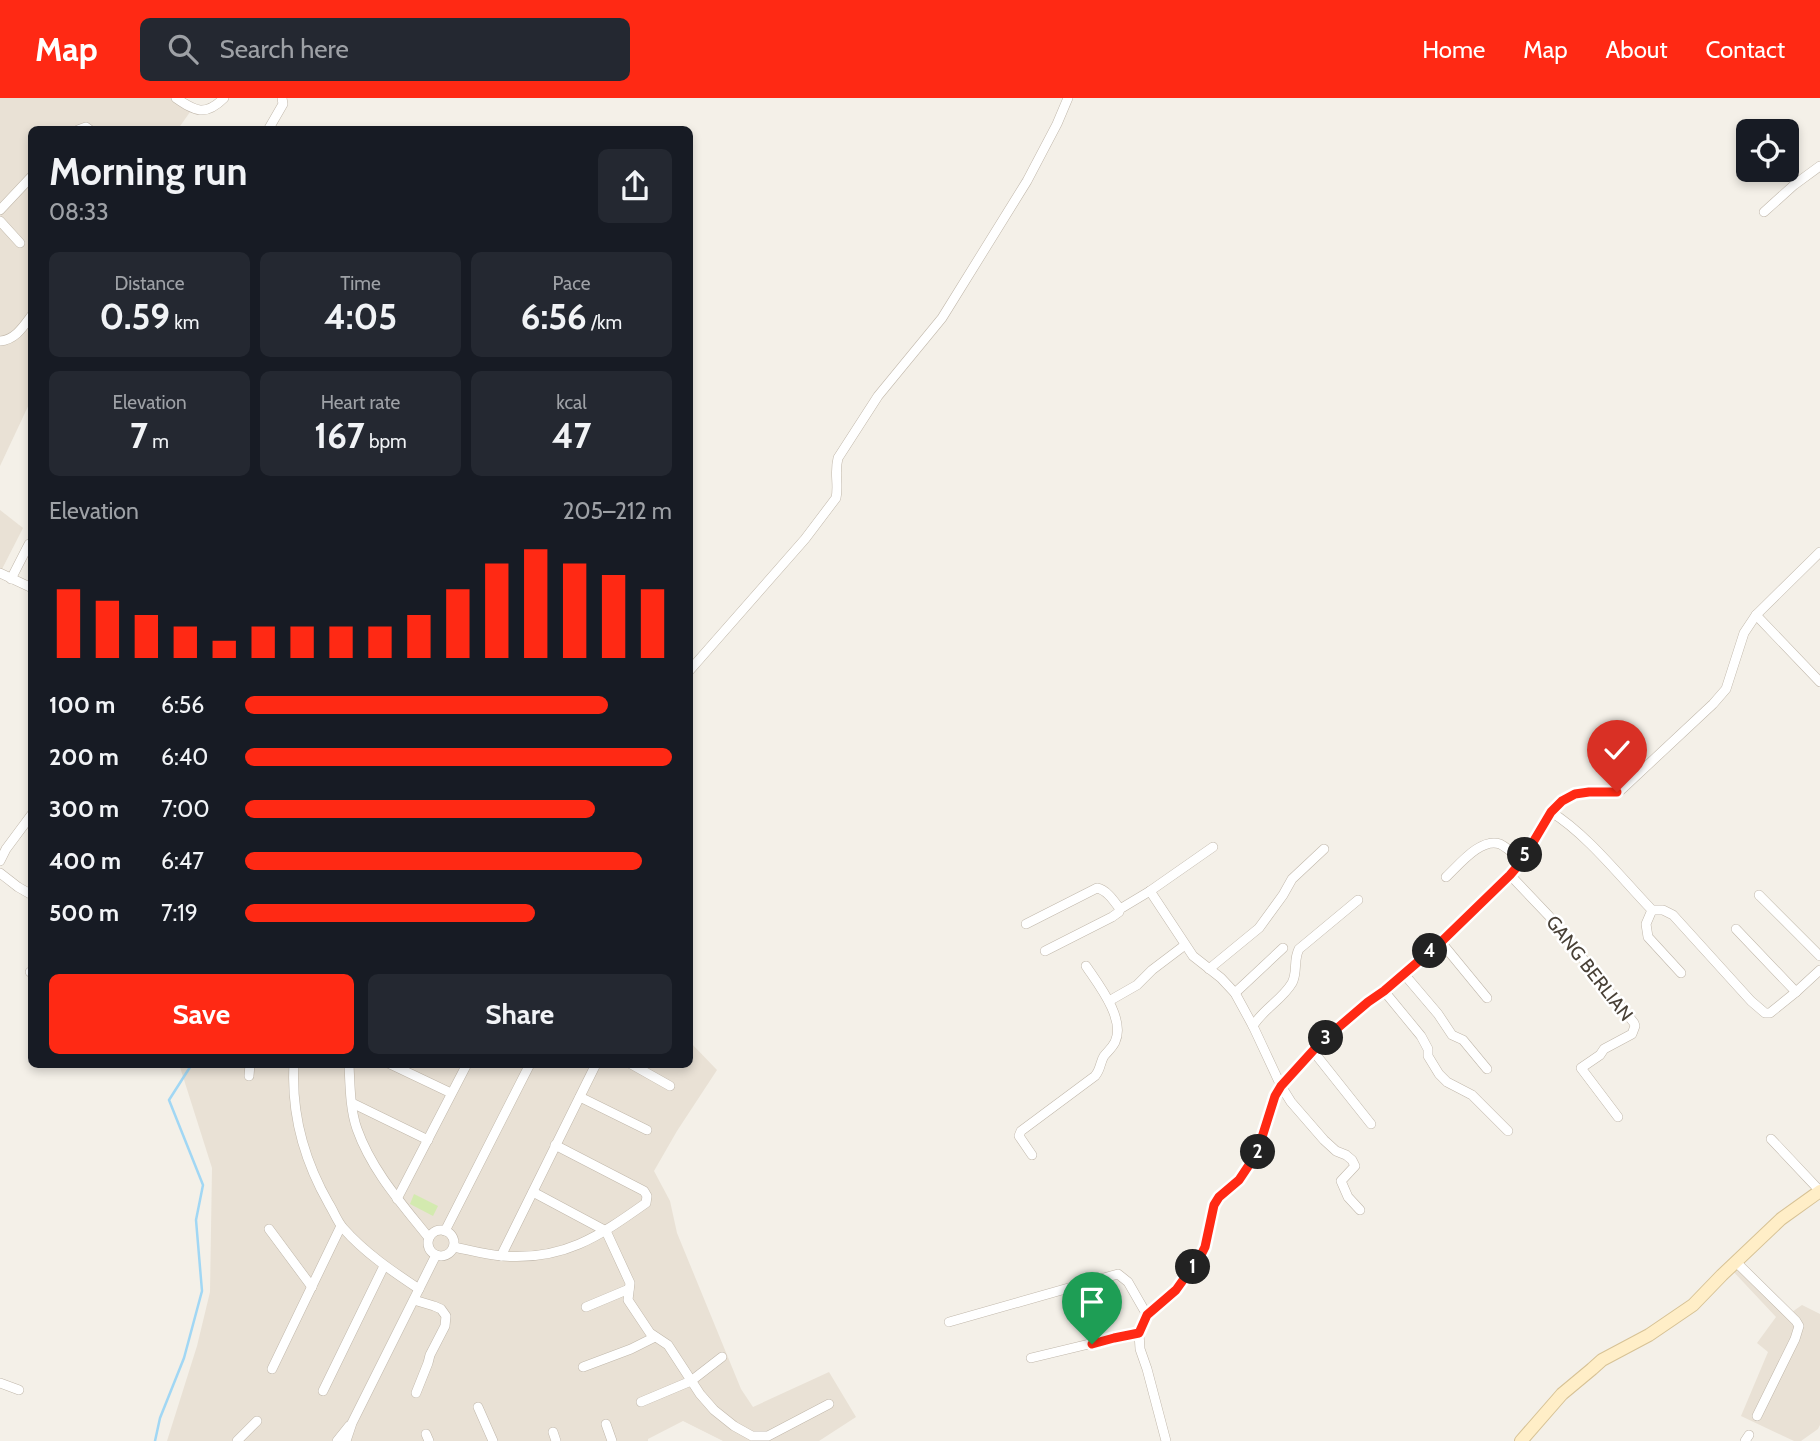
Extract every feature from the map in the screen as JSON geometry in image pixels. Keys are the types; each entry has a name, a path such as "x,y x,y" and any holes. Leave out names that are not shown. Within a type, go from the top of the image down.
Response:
{"street":[{"path":"176,98 200,111 214,106 224,98"},
{"path":"270,126 283,104 282,98"},
{"path":"693,667 836,498 838,491 835,469 838,458 878,396 942,318 1027,181 1068,98"},
{"path":"1764,212 1820,166"},
{"path":"0,209 28,183"},
{"path":"0,221 20,243"},
{"path":"0,341 12,337 28,319"},
{"path":"11,579 28,546"},
{"path":"1166,1441 1140,1349 1139,1333 1147,1315 1176,1290 1201,1255 1214,1205 1219,1197 1239,1180 1257,1153 1275,1096 1281,1086 1313,1051 1441,942 1510,875 1522,861 1551,812 1562,801 1575,794 1612,793 1621,790 1713,704 1729,683 1744,633 1756,615 1820,552"},
{"path":"0,573 28,586"},
{"path":"1756,615 1820,682"},
{"path":"1551,812 1581,836 1652,910 1663,910 1673,915 1765,1013 1776,1009 1820,970"},
{"path":"0,861 3,847 28,819"},
{"path":"1446,877 1480,846 1488,843 1500,845 1522,861"},
{"path":"1045,951 1112,917 1213,847"},
{"path":"1209,969 1259,928 1292,878 1324,849"},
{"path":"0,873 28,893"},
{"name":"GANG BERLIAN","path":"1510,875 1549,915 1634,1023 1632,1034 1604,1049 1581,1068 1618,1117"},
{"path":"1026,923 1097,888 1102,889 1120,909"},
{"path":"1150,891 1193,956 1235,993 1291,1102 1324,1140 1352,1160 1355,1166 1341,1181 1348,1197 1360,1209"},
{"path":"1759,895 1820,956"},
{"path":"1253,1026 1292,984 1295,958 1299,949 1358,900"},
{"path":"1652,910 1646,924 1648,937 1681,973"},
{"path":"1736,929 1796,992"},
{"path":"1441,942 1487,999"},
{"path":"1109,1000 1137,985 1185,945"},
{"path":"1235,993 1283,948"},
{"path":"1031,1155 1019,1136 1021,1131 1095,1076 1102,1059 1115,1043 1117,1031 1109,1000 1086,966"},
{"path":"1404,974 1452,1035 1463,1040 1487,1069"},
{"path":"1384,991 1421,1036 1428,1056 1439,1074 1447,1082 1472,1095 1508,1130"},
{"path":"1313,1051 1371,1124"},
{"path":"249,1076 250,1068"},
{"path":"294,1068 296,1113 305,1154 341,1226 384,1266 419,1289"},
{"path":"349,1068 356,1127 369,1156 397,1199 429,1238 429,1248 436,1255 445,1255 449,1254 453,1247 453,1237 445,1231 436,1231 429,1238"},
{"path":"399,1068 452,1093"},
{"path":"397,1199 465,1068"},
{"path":"445,1231 528,1068"},
{"path":"501,1256 594,1068"},
{"path":"638,1068 670,1086"},
{"path":"580,1097 648,1130"},
{"path":"352,1104 428,1140"},
{"path":"1521,1441 1562,1394 1592,1368 1649,1335 1693,1305 1780,1219 1820,1191 1771,1139"},
{"path":"453,1247 501,1256 550,1254 575,1247 606,1231 646,1203 647,1196 644,1191 555,1145"},
{"path":"533,1192 606,1231 628,1275 628,1300 650,1333 668,1345 700,1394 734,1426 752,1436 768,1436 829,1404"},
{"path":"272,1368 341,1226"},
{"path":"269,1229 312,1287"},
{"path":"346,1441 354,1419 436,1255"},
{"path":"1736,1262 1799,1326 1796,1339 1757,1416"},
{"path":"323,1391 384,1266"},
{"path":"949,1322 1118,1274 1128,1282 1147,1315"},
{"path":"586,1307 629,1289"},
{"path":"414,1300 441,1309 446,1316 445,1326 430,1355 416,1393"},
{"path":"1031,1359 1139,1333"},
{"path":"583,1367 655,1337"},
{"path":"641,1402 691,1381 722,1357"},
{"path":"0,1383 19,1390"},
{"path":"478,1407 493,1441"},
{"path":"337,1441 354,1419"},
{"path":"237,1441 257,1421"},
{"path":"606,1424 612,1441"}],"shaded area":[{"path":"0,98 172,98 190,112 180,126 28,126 28,406 0,466"},
{"path":"0,510 23,528 0,573"},
{"path":"693,1045 717,1070 654,1171 670,1201 677,1233 741,1389 753,1407 829,1372 856,1417 819,1441 723,1441 683,1421 648,1441 167,1441 197,1346 210,1292 212,1168 180,1068 693,1068"},
{"path":"1740,1260 1792,1312 1802,1305 1820,1314 1820,1425 1801,1441 1794,1441 1741,1416 1768,1352 1757,1343 1776,1317 1730,1268"}],"green space":[{"path":"414,1194 438,1206 433,1216 410,1204"}],"waterway":[{"path":"155,1441 160,1418 184,1358 202,1291 196,1220 203,1185 169,1100 189,1068"}],"route":[{"path":"1092,1344 1139,1333 1147,1315 1176,1290 1192,1269 1205,1247 1214,1205 1219,1197 1239,1180 1260,1148 1275,1096 1320,1043 1441,942 1510,875 1522,861 1551,812 1562,801 1575,794 1617,792"}]}
